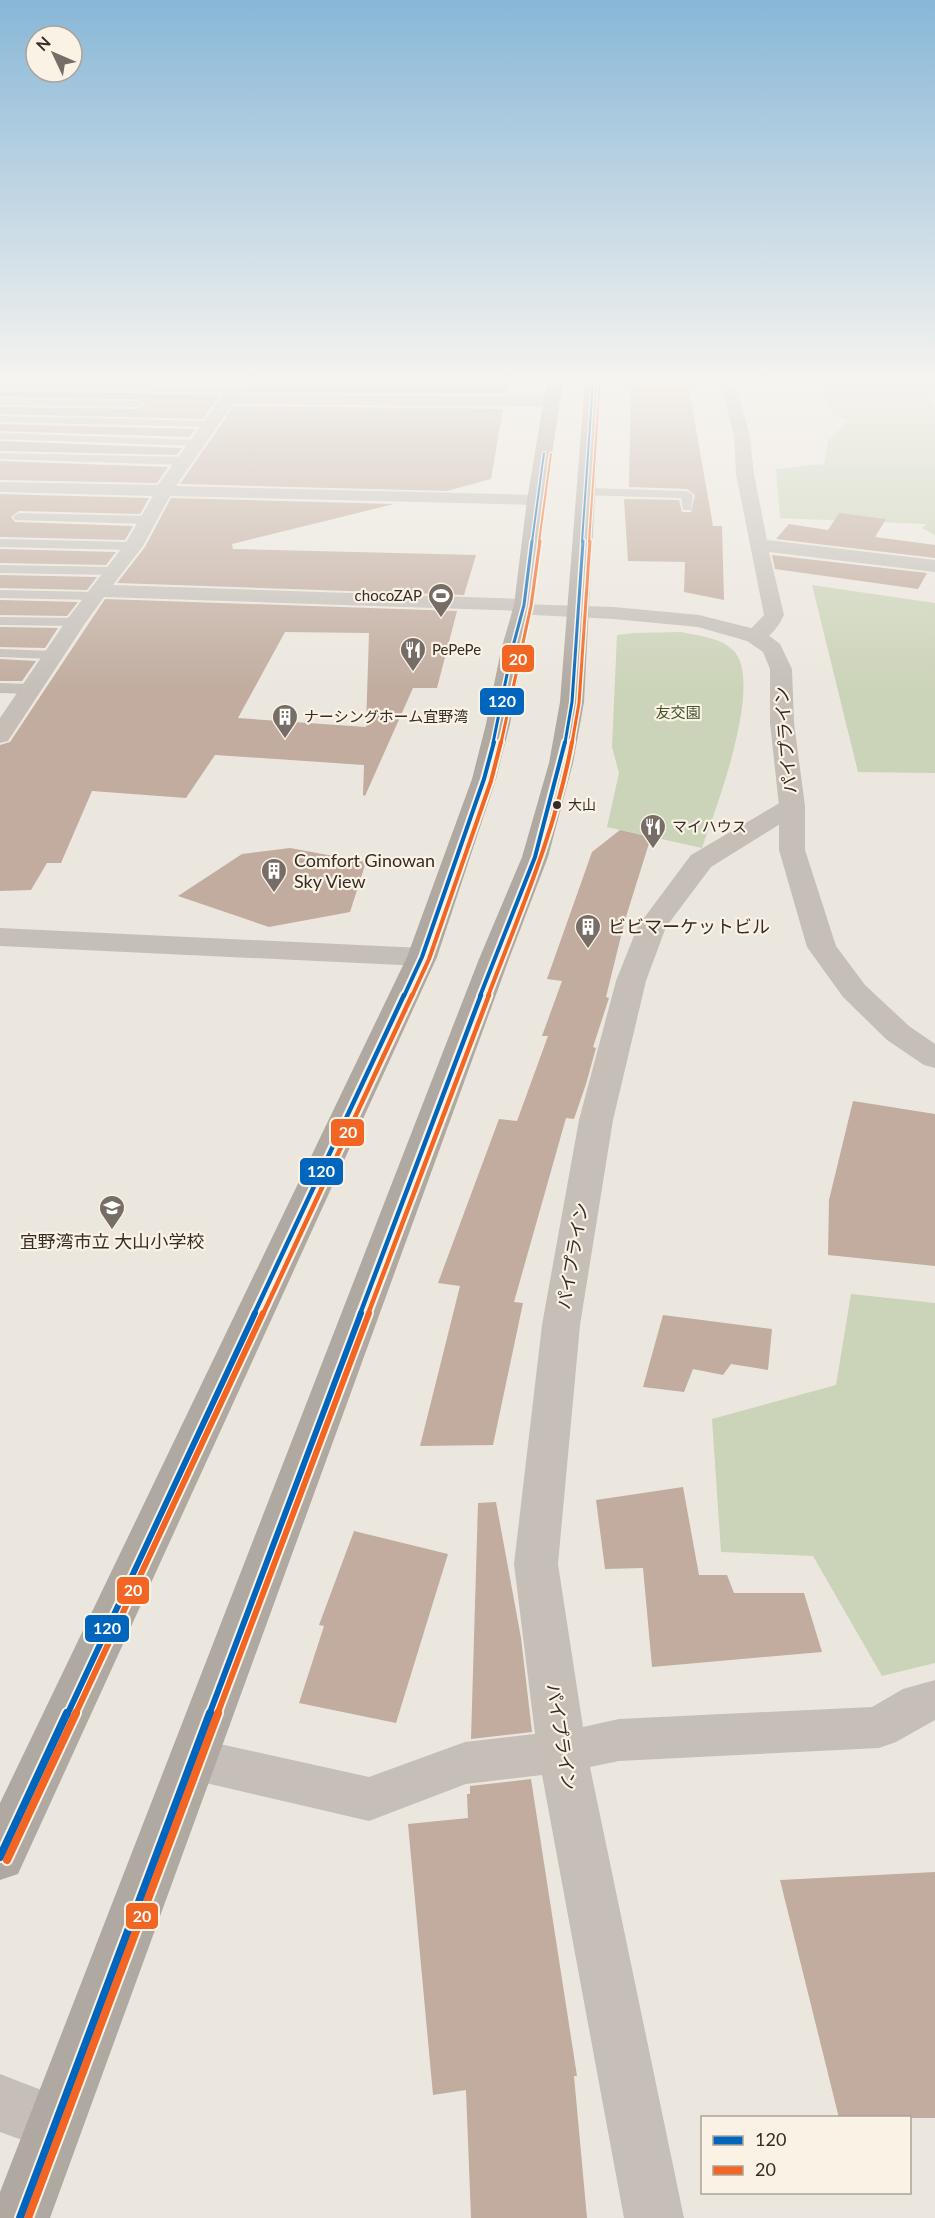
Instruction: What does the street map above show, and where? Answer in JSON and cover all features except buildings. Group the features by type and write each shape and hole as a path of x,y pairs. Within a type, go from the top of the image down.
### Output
{"highway":[{"path":"0,1857 422,957 484,779 522,607 540,485"},
{"path":"20,2218 494,959 535,857 561,764 572,702 586,485"}],"street":[{"path":"2,729 75,622 133,546 160,502 168,485"},
{"path":"97,594 522,607 699,621 755,636 770,623 774,615 747,485"},
{"path":"0,487 537,500"},
{"path":"758,545 935,566"},
{"name":"パイプライン","path":"654,2218 562,1752 536,1564 561,1325 596,1120 631,981 652,926 701,861 792,806 782,723 781,669 772,650 755,636"},
{"path":"792,806 792,850 822,947 854,991 898,1033 935,1058"},
{"path":"0,937 422,957"},
{"path":"193,1759 369,1799 465,1763 562,1752 619,1740 879,1727 920,1703 935,1700"},
{"path":"0,2103 55,2123"}],"lane":[{"path":"586,492 687,495 687,507"},
{"path":"19,517 149,520"},
{"path":"0,543 133,546"},
{"path":"0,569 114,571"},
{"path":"0,594 97,594"},
{"path":"0,621 75,622"},
{"path":"0,654 53,655"},
{"path":"0,688 30,689"}],"green space":[{"path":"777,485 935,485 935,535 922,528 927,524 780,518"},
{"path":"812,585 935,603 935,773 858,772"},
{"name":"友交園","path":"681,632 722,642 733,650 741,666 743,689 741,717 726,777 702,848 607,827 619,773 612,747 617,635"},
{"path":"851,1294 935,1303 935,1663 882,1676 813,1556 721,1552 712,1419 836,1385"}],"transit line":[{"name":"120","path":"0,1857 422,957 484,779 498,724 512,650 524,605 540,485"},
{"name":"20","path":"7,1860 429,959 491,781 505,726 519,652 531,606 547,485"},
{"name":"120","path":"20,2218 494,959 535,857 561,763 572,702 586,485"},
{"name":"20","path":"28,2218 501,962 542,859 568,765 579,703 593,485"}],"place":[{"name":"chocoZAP","path":"441,619"},
{"name":"PePePe","path":"413,673"},
{"name":"ナーシングホーム宜野湾","path":"285,740"},
{"name":"大山","path":"557,805"},
{"name":"マイハウス","path":"653,850"},
{"name":"Comfort Ginowan Sky View","path":"274,894"},
{"name":"ビビマーケットビル","path":"588,950"},
{"name":"宜野湾市立 大山小学校","path":"112,1231"}]}
